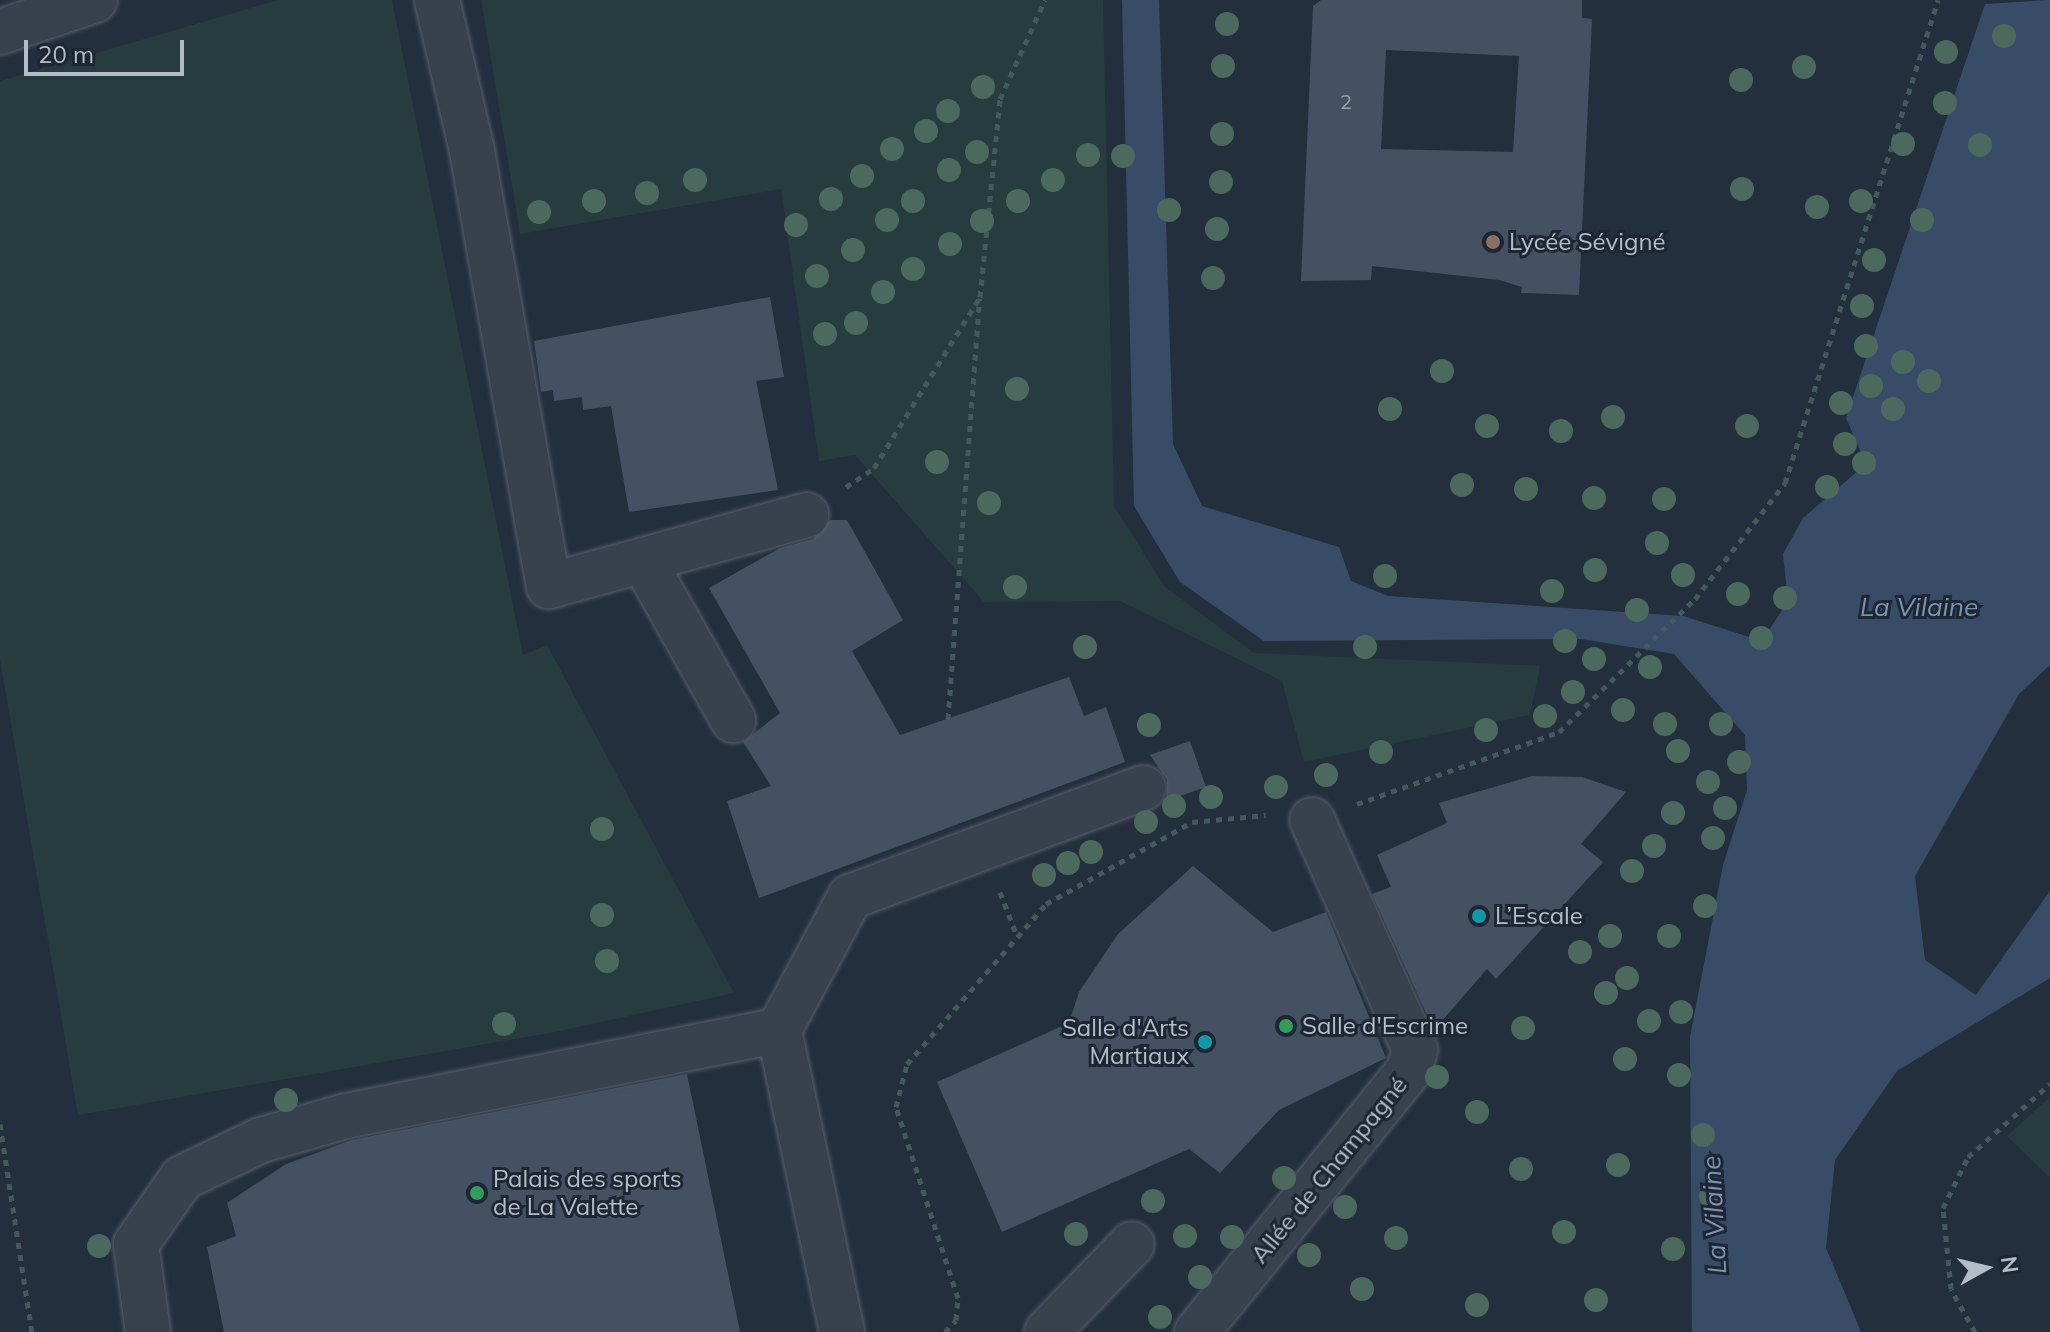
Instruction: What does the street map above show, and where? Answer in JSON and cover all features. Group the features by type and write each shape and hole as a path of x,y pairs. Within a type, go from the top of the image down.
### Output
{"street":[{"path":"0,32 95,0"},
{"path":"437,0 472,151 549,586 806,515"},
{"path":"643,560 733,720"},
{"path":"842,1332 779,1030 850,897 1143,788"},
{"name":"Allée de Champagné","path":"1197,1332 1409,1070 1415,1050 1312,820"},
{"path":"148,1332 136,1244 182,1178 261,1140 346,1116 779,1030"},
{"path":"1047,1332 1132,1244"}],"path":[{"path":"948,719 980,297 1000,99 1045,0"},
{"path":"945,1332 956,1320 958,1298 896,1107 907,1064 1046,904 1192,822 1245,813 1312,820 1559,732 1695,599 1785,483 1938,0"},
{"path":"806,515 874,468 980,297"},
{"path":"1975,1332 1951,1289 1943,1208 1968,1157 2050,1084"},
{"path":"0,1124 32,1332"}],"green space":[{"path":"278,0 392,0 523,655 547,645 734,993 555,1032 78,1115 0,660 0,81"},
{"path":"481,0 1103,0 1114,506 1165,587 1254,653 1540,666 1530,715 1304,762 1282,681 1120,601 984,602 855,455 819,461 781,189 520,234"},
{"path":"2050,1097 2050,1178 2007,1136"}],"water":[{"name":"La Vilaine","path":"1122,0 1159,0 1173,444 1202,506 1339,547 1351,581 1388,596 1683,616 1762,641 1788,601 1783,554 1803,518 1866,464 1846,418 1985,4 2050,0 2050,665 2019,694 1915,876 1925,960 1976,995 2050,891 2050,978 1897,1071 1835,1160 1826,1248 1861,1332 1692,1332 1690,1037 1723,865 1747,790 1745,735 1674,654 1581,639 1264,641 1180,582 1134,506"}],"building":[{"name":"Lycée Sévigné","path":"1321,0 1582,0 1582,18 1592,19 1579,295 1521,293 1522,287 1499,280 1372,266 1371,280 1301,281 1313,6","holes":["1386,50 1519,56 1513,152 1381,149"]},
{"path":"770,297 784,377 756,381 778,490 629,512 611,406 583,410 582,397 554,401 553,390 541,392 534,341"},
{"path":"830,520 847,520 903,620 852,651 900,735 1069,677 1084,716 1106,707 1125,762 759,898 727,801 771,786 743,742 780,713 709,588 780,548 813,539"},
{"path":"1190,741 1206,787 1166,801 1167,780 1150,755"},
{"name":"L’Escale","path":"1532,776 1582,777 1626,792 1581,844 1603,862 1496,979 1487,969 1434,1030 1372,894 1391,887 1377,855 1447,823 1439,803"},
{"name":"Salle d'Arts Martiaux","path":"1193,866 1273,932 1326,912 1386,1058 1279,1110 1220,1173 1189,1149 1002,1232 937,1082 1069,1023 1079,992 1118,934"},
{"name":"Palais des sports de La Valette","path":"687,1074 740,1332 224,1332 207,1247 236,1236 227,1203 286,1164 352,1140"}],"place":[{"name":"Lycée Sévigné","path":"1493,242"},
{"name":"L’Escale","path":"1479,916"},
{"name":"Salle d'Escrime","path":"1286,1026"},
{"name":"Salle d'Arts Martiaux","path":"1205,1042"},
{"name":"Palais des sports de La Valette","path":"477,1193"}]}
